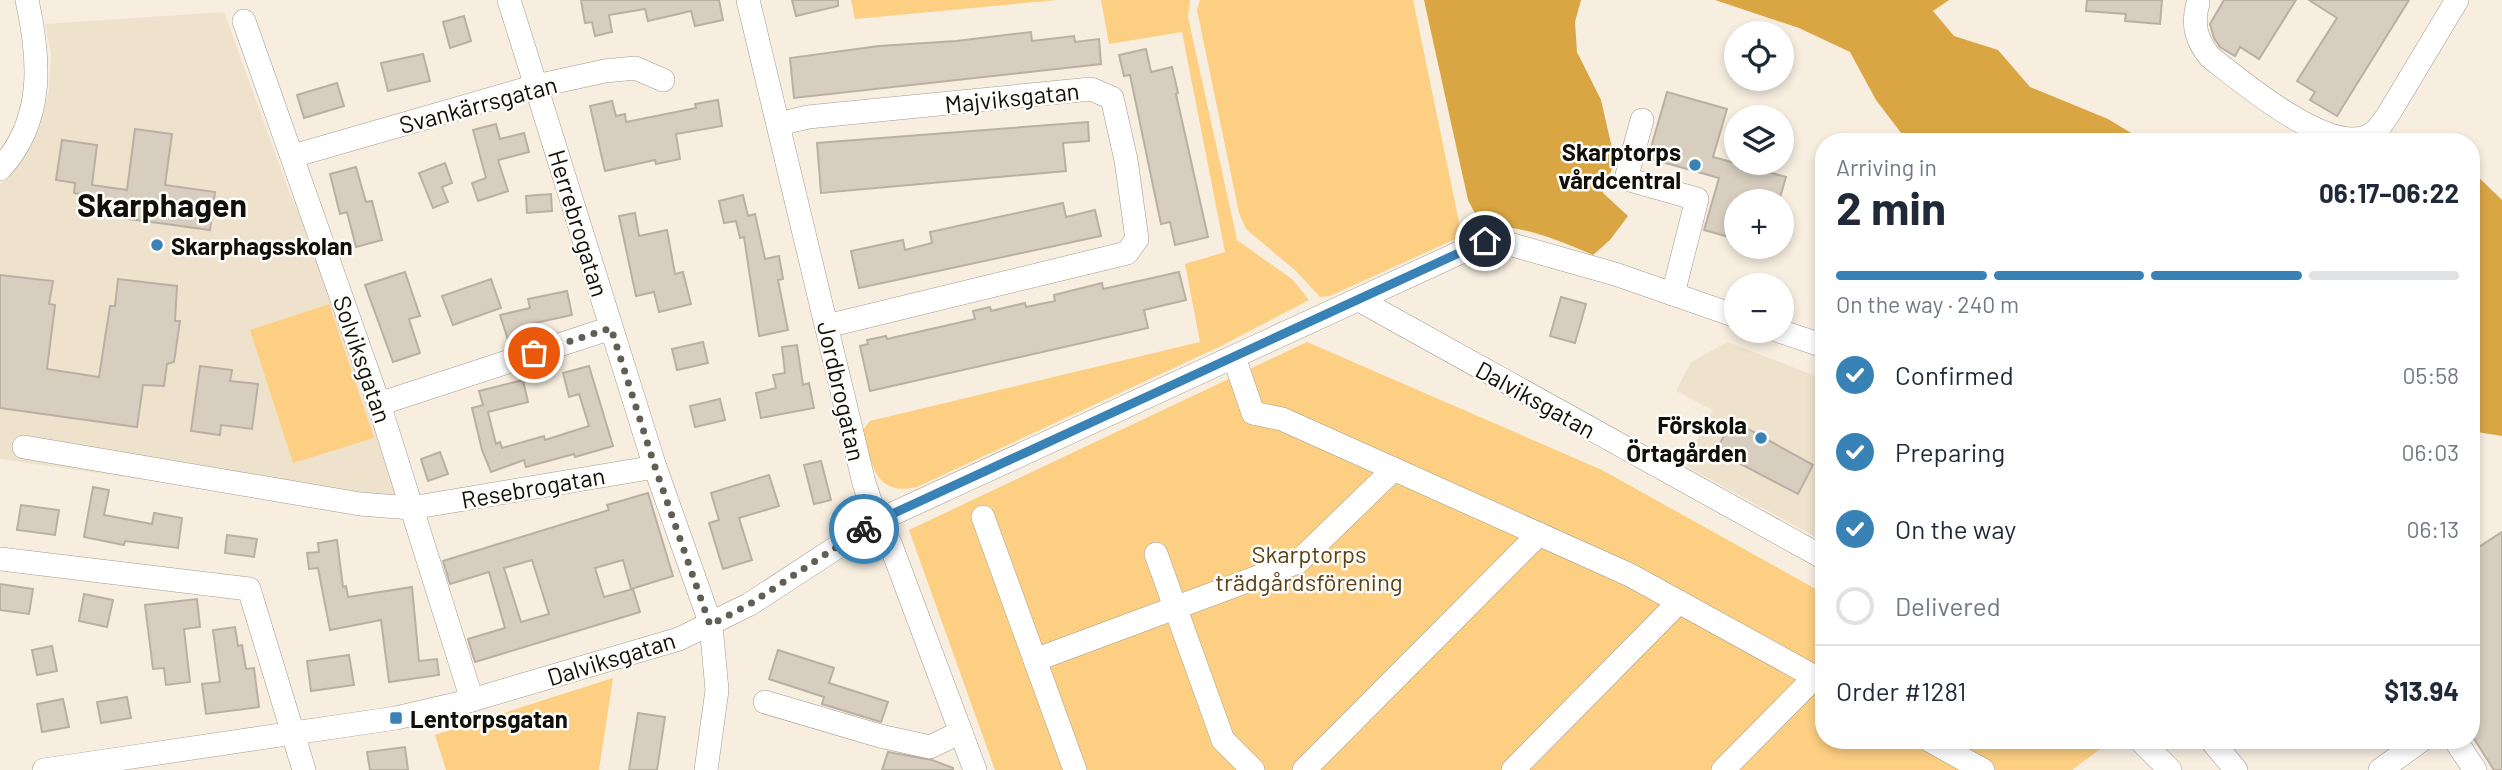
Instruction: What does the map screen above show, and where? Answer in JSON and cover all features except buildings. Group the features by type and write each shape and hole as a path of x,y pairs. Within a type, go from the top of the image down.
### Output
{"street":[{"path":"0,169 25,130 34,96 38,67 35,35 27,0"},
{"name":"Herrebrogatan","path":"509,0 655,467 710,625 717,690 706,770"},
{"name":"Jordbrogatan","path":"748,0 864,483 877,521 890,543 975,770"},
{"path":"2372,133 2388,115 2457,0"},
{"path":"2200,1 2194,15 2196,33 2202,48 2210,57 2296,120 2330,133"},
{"name":"Solviksgatan","path":"244,22 379,404 471,700"},
{"name":"Svankärrsgatan","path":"293,156 536,86 605,71 635,68 663,80"},
{"name":"Majviksgatan","path":"779,124 808,117 1091,89 1112,98 1126,160 1137,239 1127,253 827,326"},
{"path":"1642,120 1626,179 1697,198 1673,294"},
{"name":"Dalviksgatan","path":"44,770 396,718 471,700 679,639 750,604 877,521 1485,241 1509,244 1615,274 1724,312"},
{"name":"Dalviksgatan","path":"1359,300 1815,553"},
{"path":"379,404 611,328"},
{"path":"1794,336 1815,343"},
{"path":"1234,357 1253,413 1282,419 1630,575 1815,677"},
{"name":"Resebrogatan","path":"24,447 360,504 411,508 655,467"},
{"path":"1035,660 1298,562 1394,470"},
{"path":"983,517 1075,770"},
{"path":"1304,770 1539,534"},
{"path":"1156,554 1223,740 1253,770"},
{"path":"0,559 249,589 304,770"},
{"path":"1513,770 1679,602"},
{"path":"1723,770 1815,683"},
{"path":"765,702 880,736 930,747 961,732"},
{"path":"1945,749 1983,770"},
{"path":"2149,749 2170,770"},
{"path":"2218,749 2236,770"},
{"path":"2381,770 2410,749"},
{"path":"2461,749 2475,770"}],"shaded area":[{"path":"1424,0 1581,0 1575,22 1577,52 1601,100 1615,161 1603,193 1628,216 1610,240 1593,255 1538,234 1481,225 1468,200"},
{"path":"1715,0 1949,0 1933,11 1954,36 1998,50 2030,87 2108,119 2131,133 1901,133 1876,100 1850,52 1794,26 1794,21 1778,21"},
{"name":"Skarphagsskolan","path":"224,12 290,194 336,296 402,508 365,511 0,459 0,185 13,171 40,126 49,90 51,53 45,24"},
{"path":"2480,179 2502,200 2502,436 2480,432"},
{"name":"Förskola Örtagården","path":"1726,343 1815,376 1815,537 1684,465 1713,410 1676,391 1691,362"}],"green space":[{"path":"851,0 1057,0 855,19"},
{"path":"1101,0 1190,0 1188,17 1237,240 1293,280 1309,300 1219,347 917,487 892,487 883,482 872,465 862,431 870,421 1200,342 1185,264 1225,252 1182,32 1109,44"},
{"path":"1200,0 1413,0 1462,236 1330,296 1320,297 1296,271 1246,229 1239,213 1197,10"},
{"path":"329,304 374,438 293,463 250,330"},
{"name":"Skarptorps trädgårdsförening","path":"1307,342 1602,470 1815,589 1815,749 2100,749 2072,770 995,770 909,530"},
{"path":"613,678 599,770 446,770 435,735"}],"way so far":[{"path":"534,353 611,328 655,467 710,625 750,604 864,529"}],"place":[{"name":"Skarptorps vårdcentral","path":"1695,165"},
{"name":"Skarphagsskolan","path":"157,245"},
{"name":"Förskola Örtagården","path":"1761,438"},
{"name":"Lentorpsgatan","path":"396,718"}],"district":[{"name":"Skarphagen","path":"162,204"}],"route":[{"path":"864,529 1485,241"}]}
